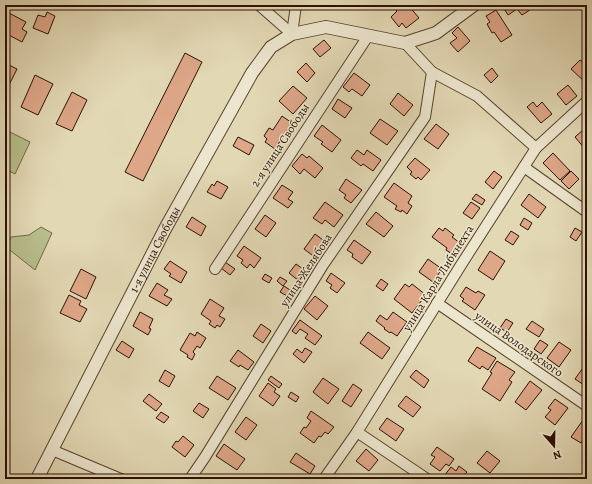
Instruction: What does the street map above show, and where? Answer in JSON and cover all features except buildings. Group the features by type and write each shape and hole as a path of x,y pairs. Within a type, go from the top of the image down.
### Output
{"street":[{"path":"259,5 292,34"},
{"path":"292,34 296,5"},
{"path":"292,34 326,27 405,43 436,32 474,5"},
{"name":"1-я улица Свободы","path":"37,479 165,229 252,73 271,47 292,34"},
{"name":"2-я улица Свободы","path":"215,269 368,36"},
{"path":"405,43 432,72 477,96 536,148"},
{"name":"улица Желябова","path":"190,479 323,265 425,117 432,72"},
{"name":"улица Карла Либкнехта","path":"324,479 357,432 536,148 587,101"},
{"path":"524,167 587,212"},
{"name":"улица Володарского","path":"437,303 587,406"},
{"path":"357,432 427,479"},
{"path":"52,450 121,479"}],"green space":[{"path":"10,132 30,142 15,174 5,169 5,142"},
{"path":"41,227 52,233 35,270 6,247 11,237 29,235"}]}
